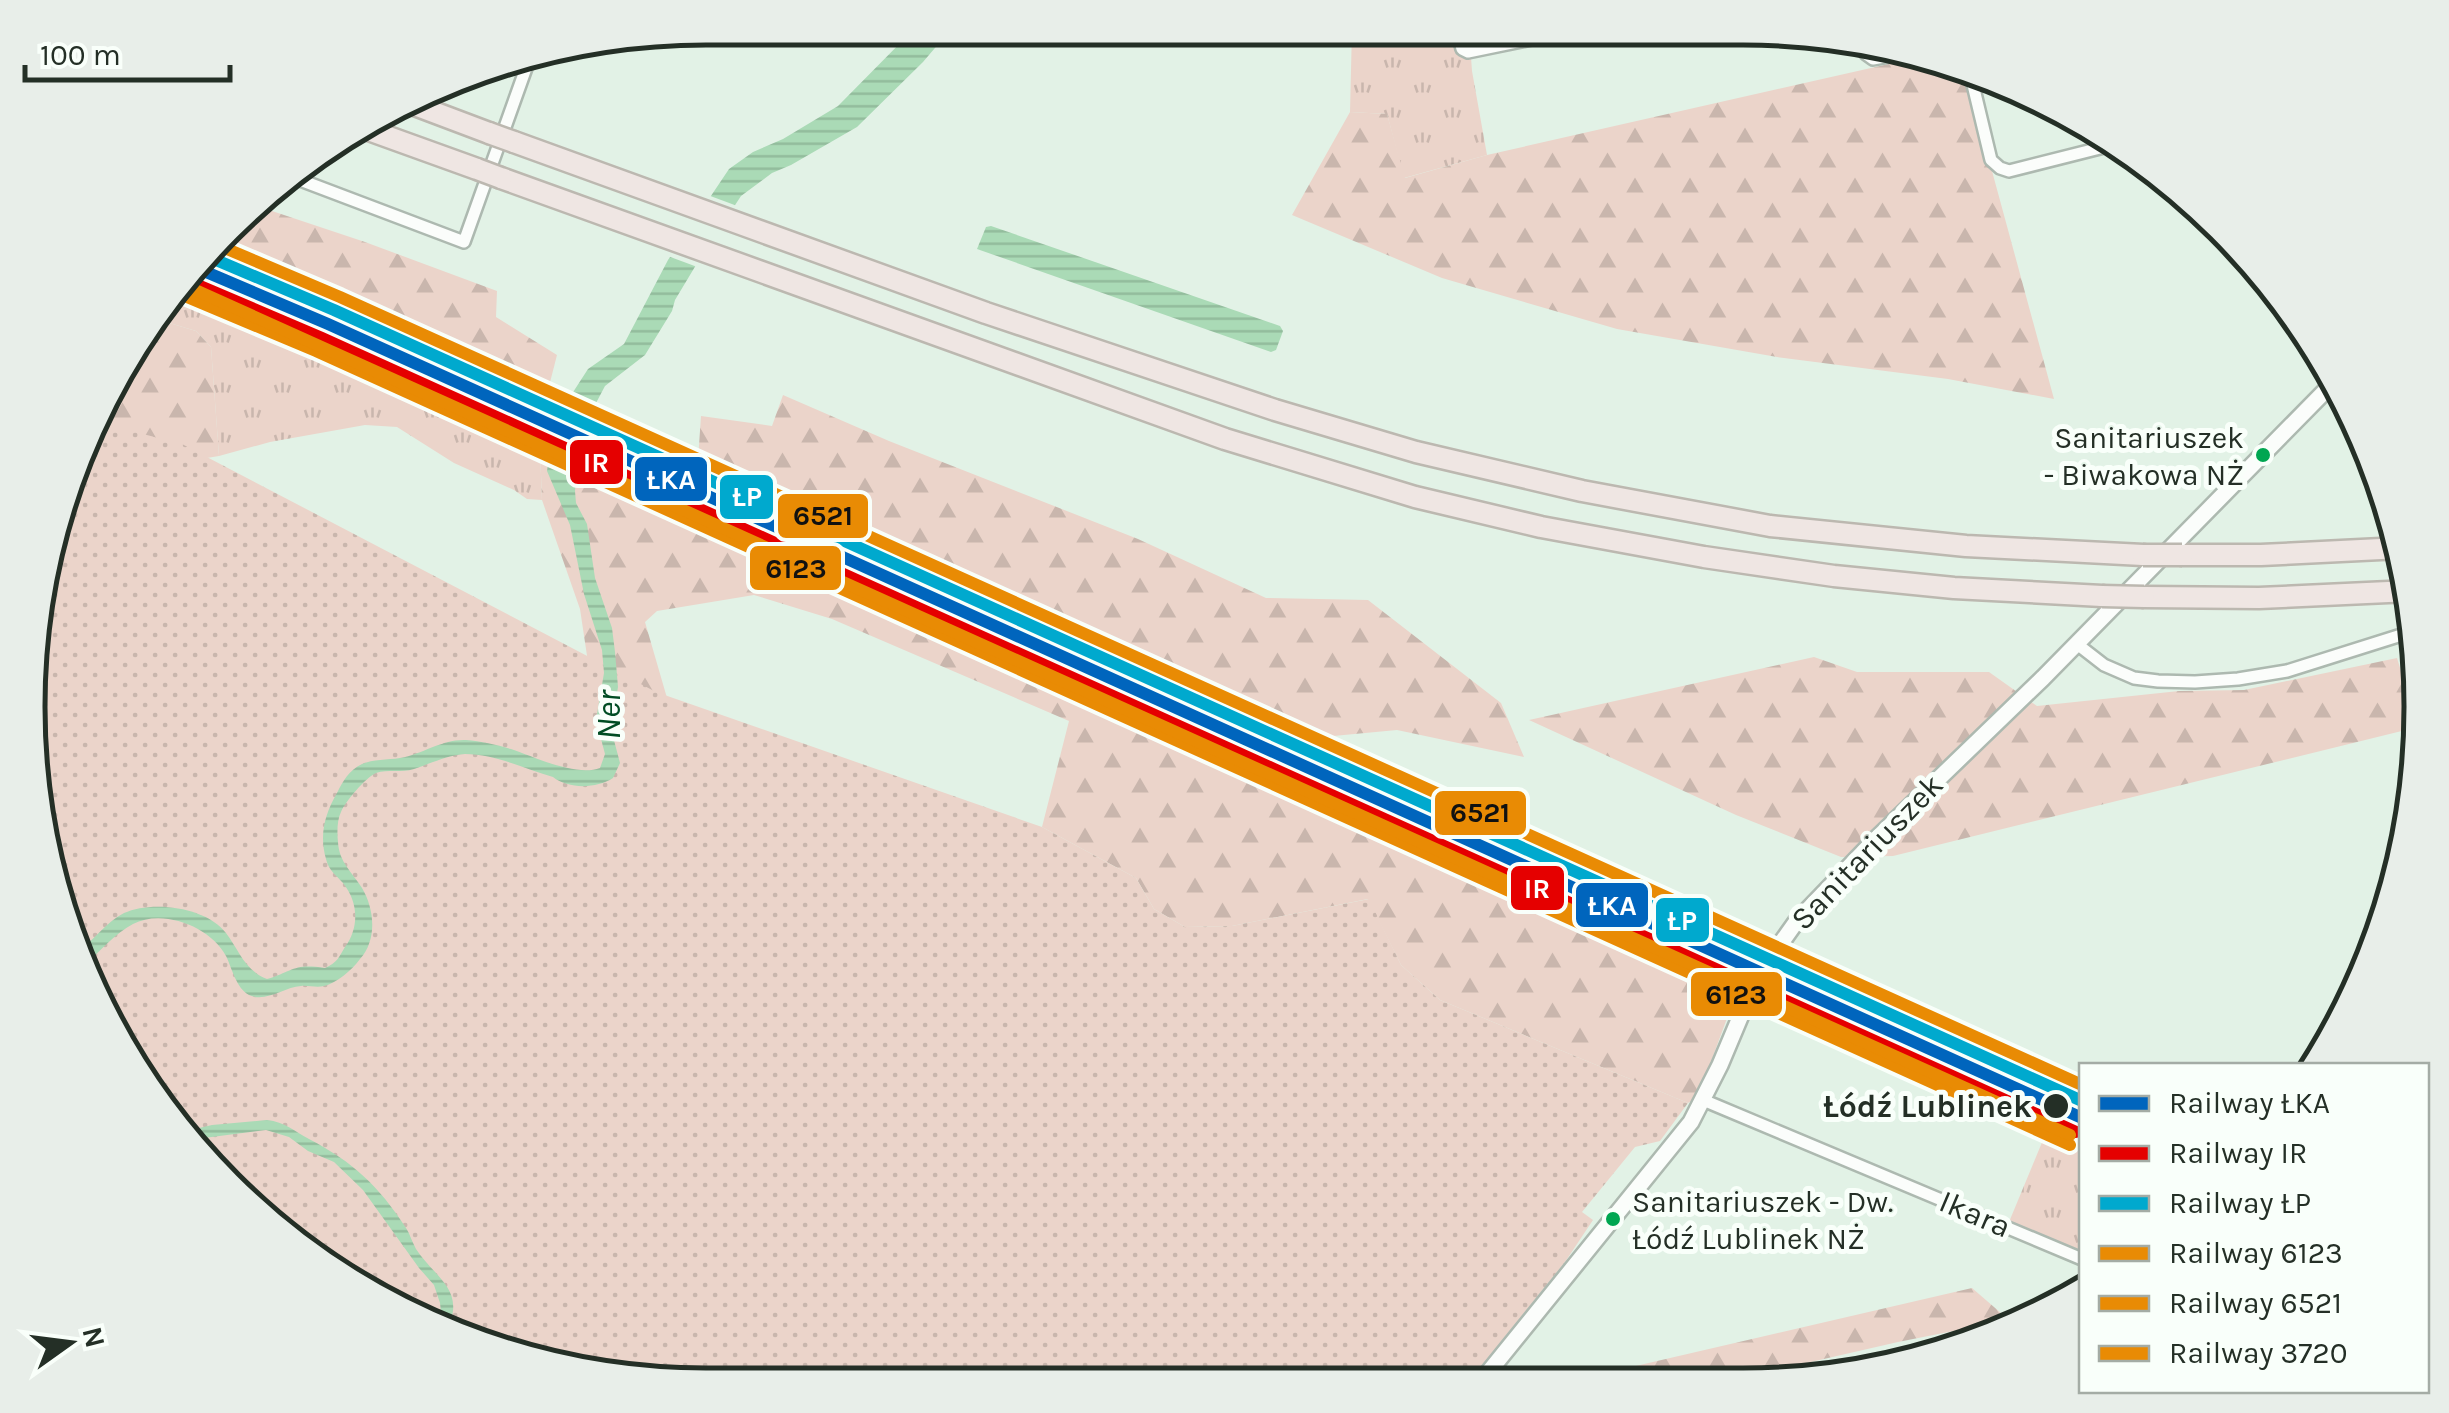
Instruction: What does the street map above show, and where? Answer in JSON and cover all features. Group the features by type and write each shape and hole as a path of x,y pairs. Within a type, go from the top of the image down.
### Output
{"highway":[{"path":"424,108 986,313 1275,410 1416,452 1582,491 1770,526 1966,546 2182,555 2384,549"},
{"path":"377,133 1225,440 1415,496 1542,527 1723,560 1954,588 2102,596 2260,598 2393,592"}],"street":[{"path":"1461,45 1468,52 1503,45"},
{"path":"304,182 464,242 525,71"},
{"path":"1974,87 1992,160 2000,168 2009,171 2097,148"},
{"name":"Sanitariuszek","path":"1492,1368 1676,1141 1703,1100 1758,978 1788,932 1873,842 2077,644 2324,392"},
{"path":"2077,644 2104,664 2134,678 2195,682 2286,671 2400,637"},
{"name":"Ikara","path":"1703,1100 2079,1258"}],"green space":[{"path":"1352,45 1470,45 1487,155 1404,178 1387,114 1350,112"},
{"path":"1893,63 1969,85 2054,399 1617,329 1442,278 1292,215 1350,112 1387,114 1405,178 1487,155"},
{"path":"269,210 497,291 496,317 557,355 546,398 221,258"},
{"path":"202,279 551,431 540,449 542,500 527,499 454,463 397,427 365,425 270,442 219,456 211,347 196,331 168,323"},
{"path":"168,323 196,331 211,347 219,456 86,478 113,414"},
{"path":"783,395 1138,539 1266,598 1368,600 1501,703 1524,757 1397,730 1312,738 954,573 740,485 698,460 701,416 772,426"},
{"path":"108,425 182,444 656,692 1042,827 1136,878 1154,909 1185,927 1232,926 1369,899 1401,965 1440,1000 1688,1103 1660,1141 1635,1147 1582,1212 1593,1220 1565,1262 1480,1368 663,1367 577,1355 494,1333 453,1318 376,1279 339,1257 270,1204 209,1143 156,1074 134,1037 95,960 80,919 51,793 46,750 46,663 68,535"},
{"path":"551,431 1740,983 1698,1097 1688,1103 1440,1000 1401,965 1368,899 1232,926 1185,927 1154,909 1136,878 1042,827 1069,721 832,619 754,595 657,611 645,622 676,729 209,1143 156,1074 134,1037 113,999 83,928 589,669 580,609 542,500 540,449"},
{"path":"1814,657 1857,672 1989,672 2037,706 2179,691 2244,690 2397,658 2403,679 2403,731 1893,856 1841,857 1736,815 1529,720"},
{"path":"2048,1128 2079,1143 2079,1249 2009,1222"},
{"path":"1972,1288 2003,1315 1969,1328 1792,1366 1627,1368"}],"water":[{"name":"Ner","path":"898,45 938,45 857,127 772,173 741,196 645,355 605,386 586,422 575,491 576,503 587,524 595,578 612,628 618,687 611,729 620,763 613,778 590,786 574,785 499,759 465,754 409,770 372,775 343,808 337,831 341,855 370,906 372,934 357,963 344,976 321,987 295,987 262,997 249,995 238,983 219,946 198,929 172,919 133,924 94,957 89,942 117,917 136,909 164,907 193,912 217,924 248,965 267,979 300,967 325,968 339,957 353,932 352,899 327,863 323,841 329,809 353,769 375,760 400,758 466,740 568,768 600,768 605,754 596,720 604,673 602,650 584,594 570,525 547,471 551,443 566,403 588,369 624,344 668,260 729,169 838,106"},
{"path":"986,227 1280,326 1283,331 1276,350 1271,352 977,249"},
{"path":"267,1120 279,1123 364,1176 386,1200 416,1249 446,1285 453,1304 451,1317 441,1312 434,1285 363,1190 334,1162 308,1151 289,1137 266,1130 205,1138 197,1128"}],"pier":[{"path":"705,194 740,207 700,268 665,255"},
{"path":"558,412 590,426 584,447 550,431"}],"rail line":[{"name":"6521","path":"229,250 2079,1084"},
{"name":"ŁP","path":"218,261 2079,1100"},
{"name":"ŁKA","path":"207,272 2079,1117"},
{"name":"IR","path":"197,285 2076,1132"},
{"name":"3720","path":"194,289 2070,1135"},
{"name":"6123","path":"187,297 316,351 2070,1145"}],"place":[{"name":"Sanitariuszek - Biwakowa NŻ","path":"2263,455"},
{"name":"Łódź Lublinek","path":"2056,1106"},
{"name":"Sanitariuszek - Dw. Łódź Lublinek NŻ","path":"1613,1219"}]}
